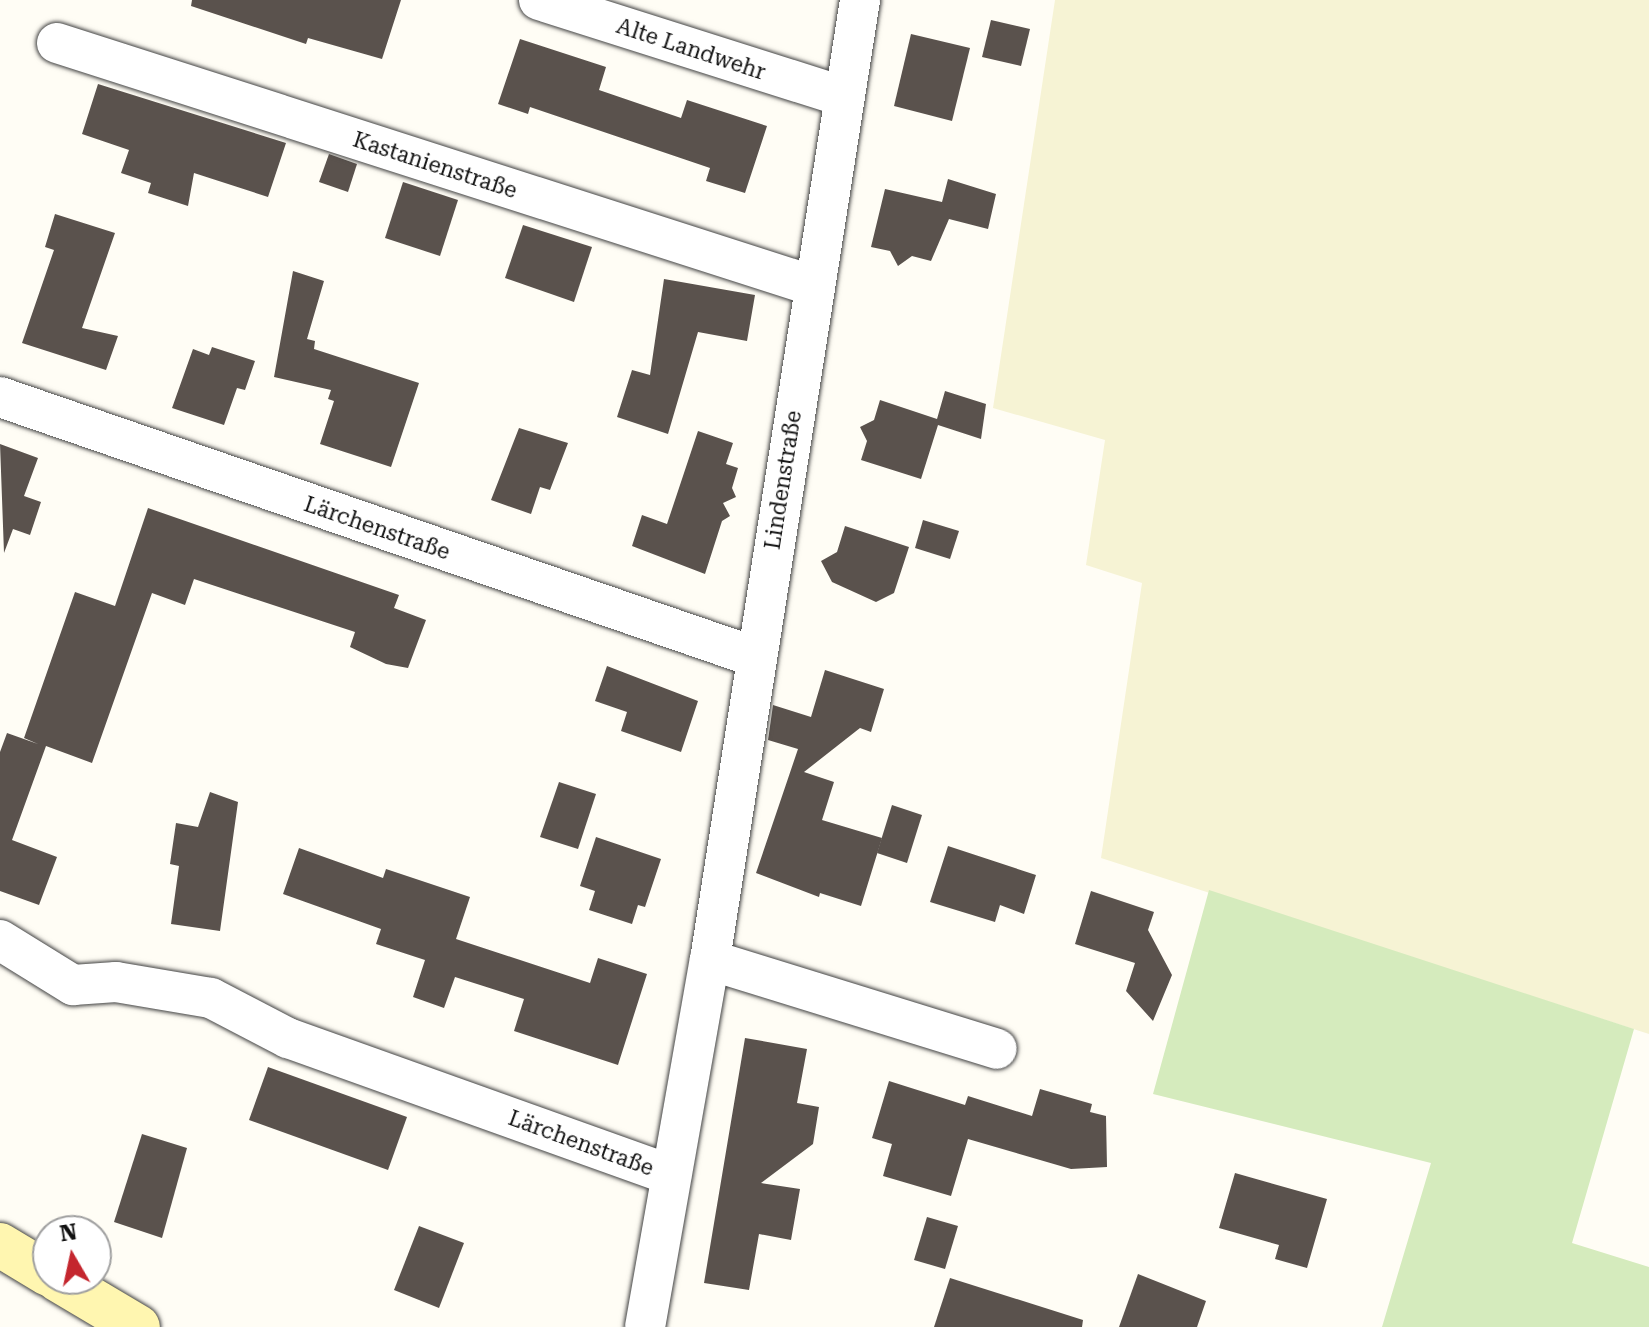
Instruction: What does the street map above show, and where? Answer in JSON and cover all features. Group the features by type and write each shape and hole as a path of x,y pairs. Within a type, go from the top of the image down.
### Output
{"main road":[{"path":"0,1245 32,1264"},
{"path":"84,1295 138,1327"}],"street":[{"name":"Alte Landwehr","path":"539,0 844,97"},
{"name":"Lindenstraße","path":"645,1327 710,960 860,0"},
{"name":"Kastanienstraße","path":"57,43 814,286"},
{"name":"Lärchenstraße","path":"0,397 755,657"},
{"name":"Lärchenstraße","path":"0,940 73,985 116,982 211,998 288,1038 671,1175"},
{"path":"710,960 997,1049"}],"shaded area":[{"path":"1055,0 1649,0 1649,1034 1101,858 1142,583 1086,565 1105,440 993,408"}],"green space":[{"path":"1209,890 1634,1029 1572,1243 1649,1267 1649,1327 1382,1327 1431,1163 1153,1094"}],"building":[{"path":"192,0 401,0 382,59 308,38 306,44 191,6"},
{"path":"991,20 1030,29 1021,66 982,57"},
{"path":"911,34 970,48 952,121 894,106"},
{"path":"520,39 606,67 599,90 681,118 687,100 767,126 745,193 706,181 710,168 530,107 528,114 498,104"},
{"path":"98,84 286,143 268,197 194,173 188,206 148,193 151,183 121,173 129,150 82,134"},
{"path":"329,154 357,164 348,192 319,182"},
{"path":"948,179 996,194 988,229 949,219 931,261 912,256 898,266 890,251 871,247 885,189 942,202"},
{"path":"403,182 458,200 440,256 385,238"},
{"path":"55,214 115,233 82,328 118,336 106,370 22,343 54,250 45,247"},
{"path":"523,225 592,247 574,302 505,278"},
{"path":"293,271 324,281 307,339 315,341 314,349 419,383 391,467 320,444 334,401 328,399 331,390 274,377"},
{"path":"664,279 755,295 747,341 698,332 668,434 617,417 632,370 650,375"},
{"path":"212,347 255,361 245,390 237,388 224,425 172,408 193,349 209,355"},
{"path":"945,391 986,404 981,439 938,425 921,479 861,460 867,441 860,427 874,420 880,400 937,419"},
{"path":"519,428 568,443 550,490 540,487 531,514 491,500"},
{"path":"698,431 733,443 726,464 738,468 732,488 736,497 723,503 730,516 722,521 705,574 632,546 642,515 667,524"},
{"path":"0,444 38,458 24,496 41,502 30,535 13,529 4,553"},
{"path":"148,508 399,595 394,608 426,620 408,668 386,664 350,647 355,632 194,579 185,605 152,593 92,763 46,746 12,840 57,857 39,905 0,891 0,752 7,733 38,744 24,738 75,592 115,606"},
{"path":"923,520 959,531 950,559 915,548"},
{"path":"845,526 909,547 894,593 876,602 832,582 821,561 837,552"},
{"path":"607,666 698,701 681,752 621,731 627,712 595,701"},
{"path":"825,670 884,689 871,732 860,728 804,772 834,782 822,820 882,838 861,906 820,893 819,897 756,873 798,749 768,740 773,705 811,717"},
{"path":"559,782 596,794 578,849 540,837"},
{"path":"210,792 238,802 220,931 171,924 179,866 170,864 176,823 198,827"},
{"path":"892,805 922,815 907,863 877,853"},
{"path":"596,837 661,859 645,907 638,905 632,924 589,910 595,891 580,886"},
{"path":"948,846 1036,875 1024,914 1000,905 995,922 930,902"},
{"path":"299,848 383,878 386,869 470,897 456,939 590,983 598,958 647,974 618,1065 514,1031 524,999 455,977 444,1008 413,997 425,960 376,944 381,929 283,894"},
{"path":"1091,891 1154,912 1148,930 1172,975 1153,1021 1126,991 1135,963 1075,944"},
{"path":"745,1038 807,1049 797,1103 819,1107 813,1144 761,1183 800,1189 791,1240 759,1234 749,1290 704,1283"},
{"path":"268,1067 407,1117 388,1170 249,1120"},
{"path":"889,1081 965,1105 968,1096 1032,1116 1040,1089 1092,1104 1090,1112 1106,1116 1107,1167 1071,1169 968,1139 951,1196 883,1176 892,1144 872,1138"},
{"path":"142,1134 187,1148 162,1238 114,1222"},
{"path":"1235,1173 1327,1199 1307,1268 1275,1259 1279,1245 1219,1228"},
{"path":"927,1217 958,1226 945,1269 914,1260"},
{"path":"419,1226 464,1243 439,1308 394,1290"},
{"path":"1138,1274 1206,1301 1197,1327 1119,1327"},
{"path":"950,1278 1083,1320 1082,1327 934,1327"}]}
